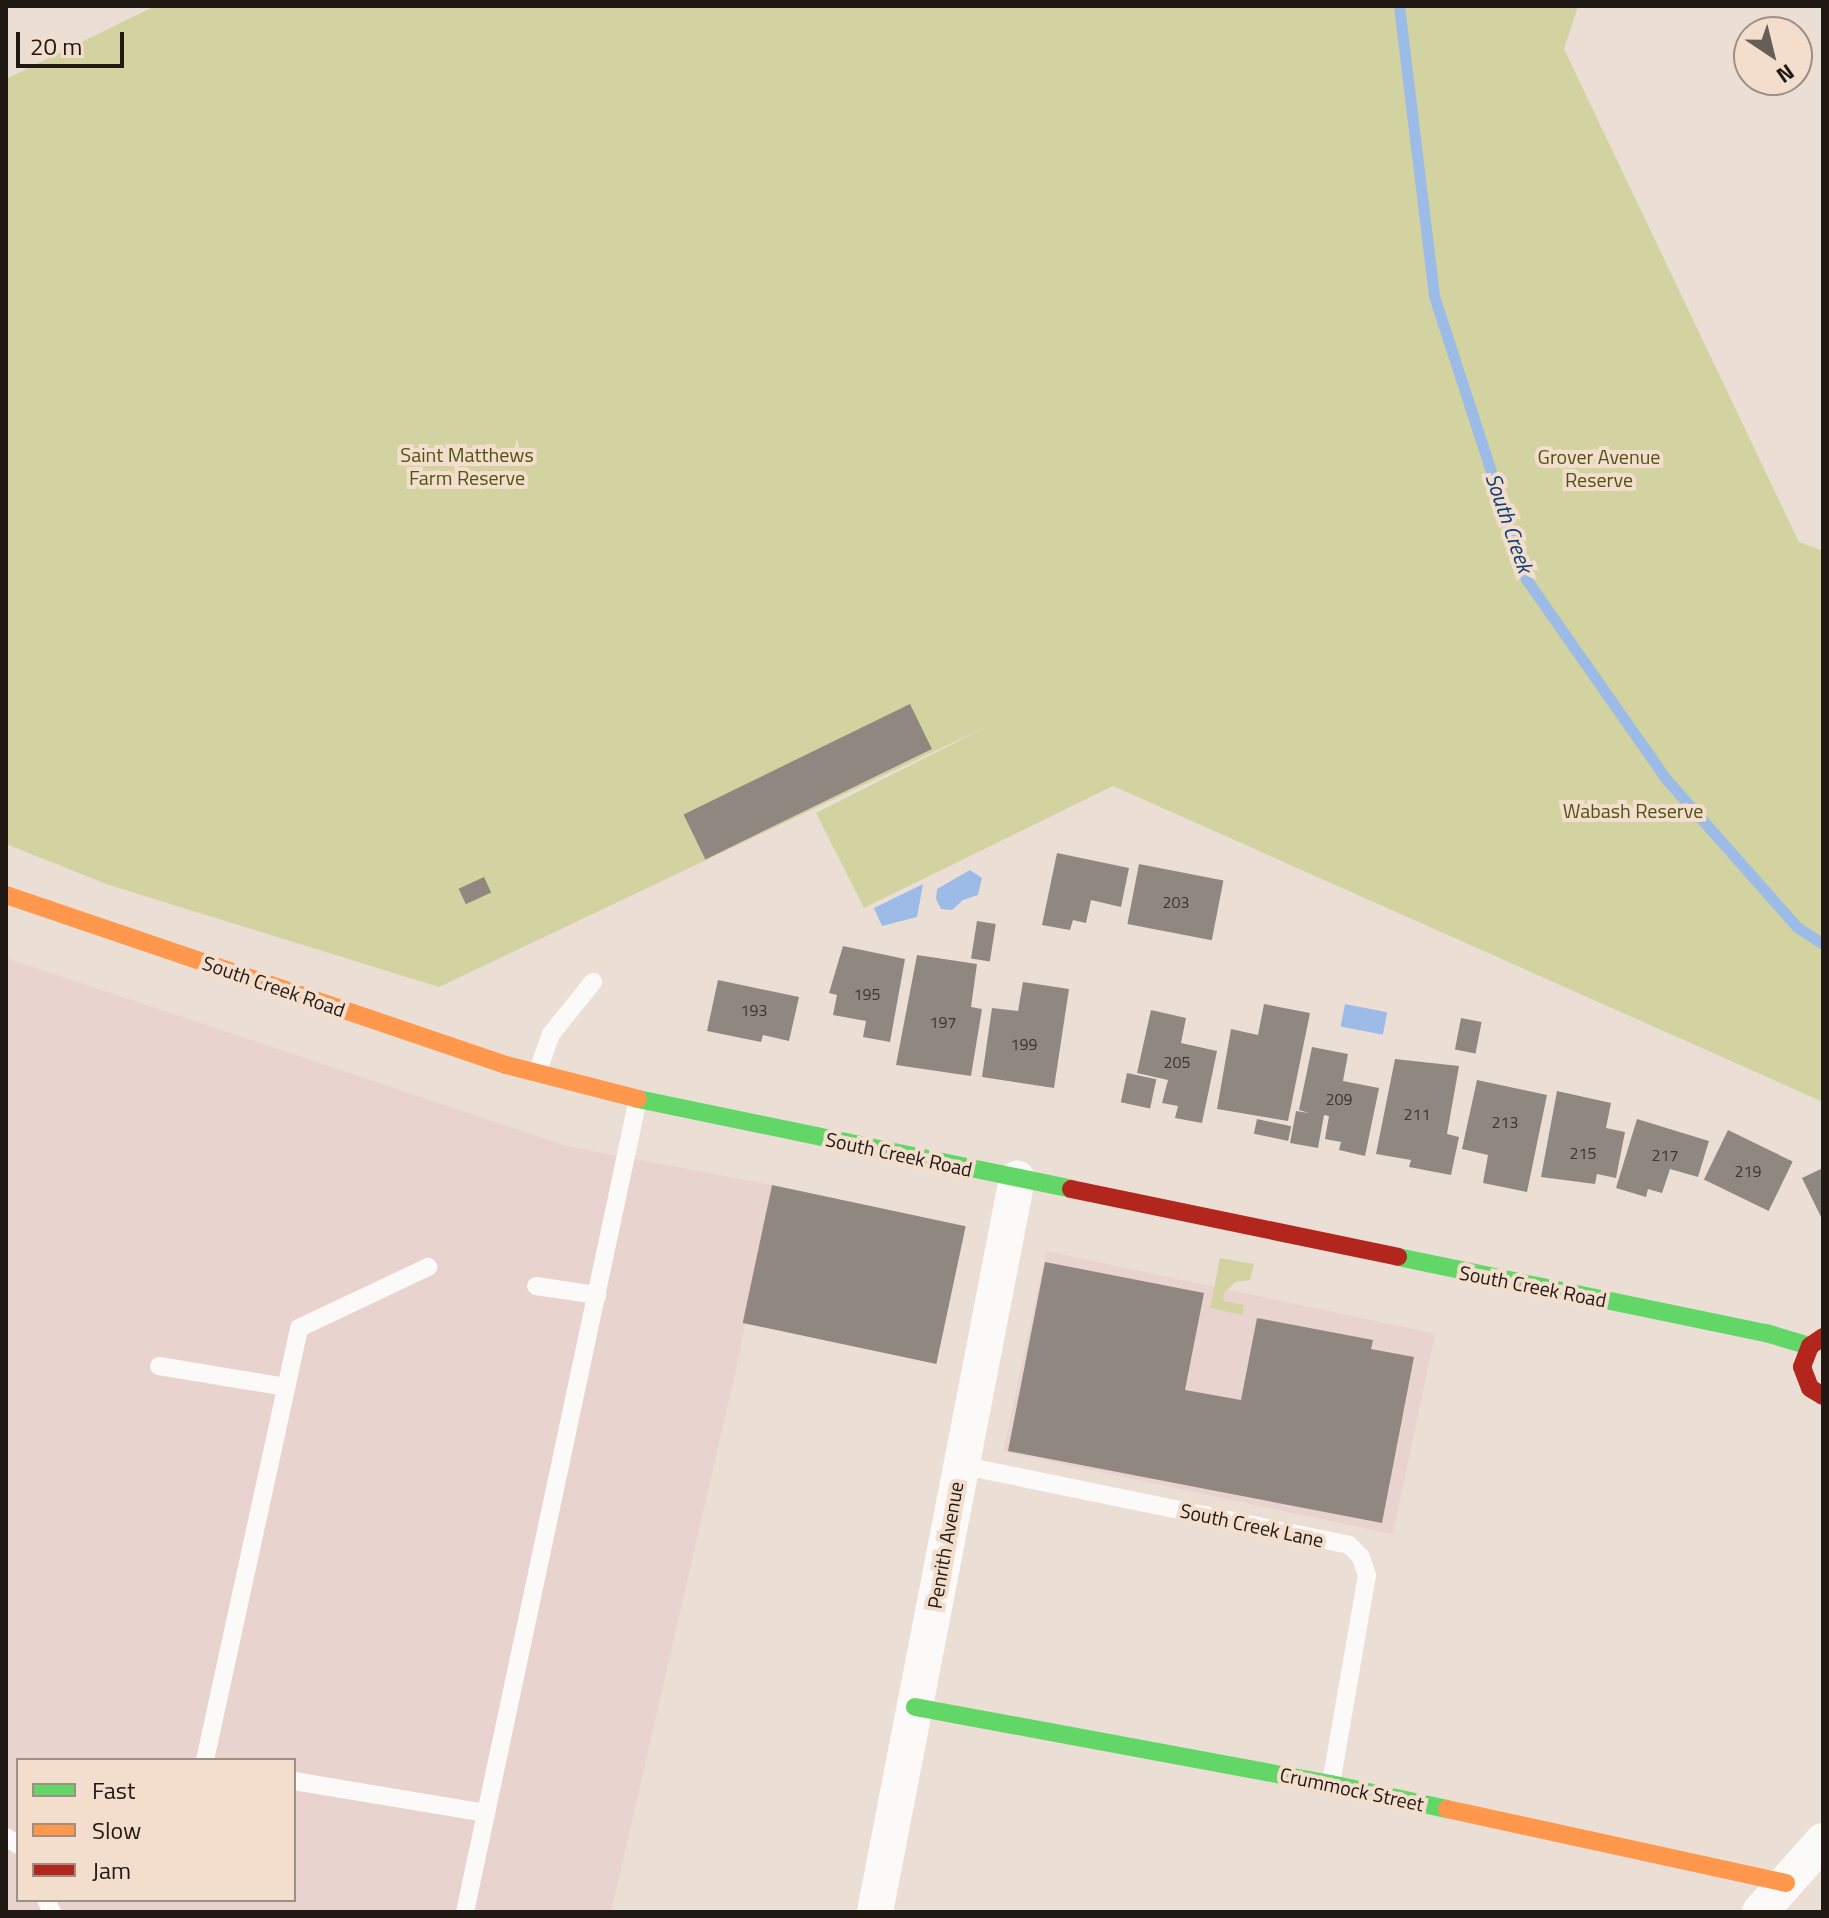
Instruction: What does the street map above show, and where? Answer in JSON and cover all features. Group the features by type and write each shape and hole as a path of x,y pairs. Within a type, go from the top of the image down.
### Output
{"street":[{"name":"South Creek Road","path":"6,895 537,1073 638,1099 1816,1341"},
{"name":"Penrith Avenue","path":"875,1912 1017,1179"},
{"path":"1816,1341 1804,1355 1804,1378 1810,1388 1823,1396"},
{"name":"Crummock Street","path":"915,1707 1331,1784 1786,1883"},
{"path":"1760,1912 1823,1841"}],"lane":[{"path":"537,1073 551,1034 593,982"},
{"path":"465,1912 638,1099"},
{"path":"205,1758 299,1328 428,1267"},
{"path":"536,1286 597,1295"},
{"path":"159,1366 286,1387"},
{"name":"South Creek Lane","path":"960,1465 1349,1545 1361,1557 1367,1575 1331,1784"},
{"path":"296,1781 486,1813"}],"shaded area":[{"path":"6,958 567,1146 772,1185 739,1356 611,1912 6,1912"},
{"path":"1046,1251 1435,1334 1393,1534 1003,1452"}],"green space":[{"name":"Saint Matthews Farm Reserve","path":"155,6 1578,6 1564,49 1799,542 1823,551 1823,1102 1113,786 864,908 816,813 992,724 439,987 109,885 6,844 6,79"},
{"path":"1220,1258 1254,1264 1250,1280 1235,1282 1224,1293 1223,1301 1244,1305 1242,1315 1210,1308"}],"water":[{"path":"970,870 982,878 978,895 963,900 952,910 941,909 936,899 937,889"},
{"path":"923,884 917,917 882,926 874,908"},
{"path":"1345,1004 1387,1012 1383,1035 1341,1027"}],"building":[{"path":"910,704 932,749 705,859 684,814"},
{"path":"1057,853 1129,868 1121,907 1091,900 1086,923 1073,920 1070,930 1042,925"},
{"path":"1139,864 1223,880 1212,940 1127,924"},
{"path":"484,877 491,892 466,904 459,889"},
{"path":"977,921 996,924 990,962 971,959"},
{"path":"843,946 905,959 890,1042 863,1037 866,1021 833,1015 837,995 829,993"},
{"path":"917,955 977,964 971,1007 982,1009 971,1076 896,1065"},
{"path":"718,980 799,997 789,1041 763,1035 761,1042 707,1031"},
{"path":"1023,982 1069,989 1054,1088 982,1077 992,1008 1018,1011"},
{"path":"1264,1004 1310,1013 1288,1121 1217,1109 1231,1029 1258,1035"},
{"path":"1151,1010 1186,1018 1181,1043 1217,1051 1202,1123 1175,1118 1178,1106 1162,1103 1168,1080 1137,1073"},
{"path":"1461,1018 1482,1022 1476,1053 1455,1049"},
{"path":"1312,1047 1348,1054 1343,1081 1379,1088 1365,1156 1339,1150 1341,1142 1325,1139 1329,1116 1324,1115 1318,1148 1290,1143 1296,1111 1309,1113 1299,1110"},
{"path":"1395,1059 1459,1066 1447,1134 1459,1137 1451,1175 1409,1167 1411,1160 1376,1154"},
{"path":"1127,1073 1156,1079 1150,1109 1121,1102"},
{"path":"1477,1080 1547,1095 1527,1192 1483,1183 1488,1155 1462,1149"},
{"path":"1557,1091 1611,1103 1606,1128 1625,1132 1616,1178 1597,1174 1595,1184 1541,1177"},
{"path":"1257,1119 1291,1126 1288,1141 1254,1134"},
{"path":"1637,1119 1709,1141 1698,1177 1670,1169 1662,1193 1648,1189 1646,1197 1616,1188"},
{"path":"1728,1130 1793,1162 1769,1211 1704,1179"},
{"path":"1823,1168 1823,1221 1802,1178"},
{"path":"772,1185 966,1226 936,1364 743,1323"},
{"path":"1045,1262 1204,1293 1185,1390 1241,1400 1257,1318 1373,1340 1371,1349 1414,1357 1382,1523 1008,1451"}],"waterway":[{"name":"South Creek","path":"1399,6 1434,296 1526,579 1667,780 1797,927 1823,944"}],"traffic: fast":[{"path":"638,1099 1071,1189"},
{"path":"1398,1257 1766,1333 1810,1346"},
{"path":"915,1707 1331,1784 1447,1809"}],"traffic: slow":[{"path":"6,895 506,1065 638,1099"},
{"path":"1447,1809 1786,1883"}],"traffic: jam":[{"path":"1071,1189 1398,1257"},
{"path":"1823,1337 1810,1346 1802,1367 1810,1388 1823,1396"}],"park label":[{"name":"Grover Avenue Reserve","path":"1599,468"},
{"name":"Wabash Reserve","path":"1633,810"}]}
